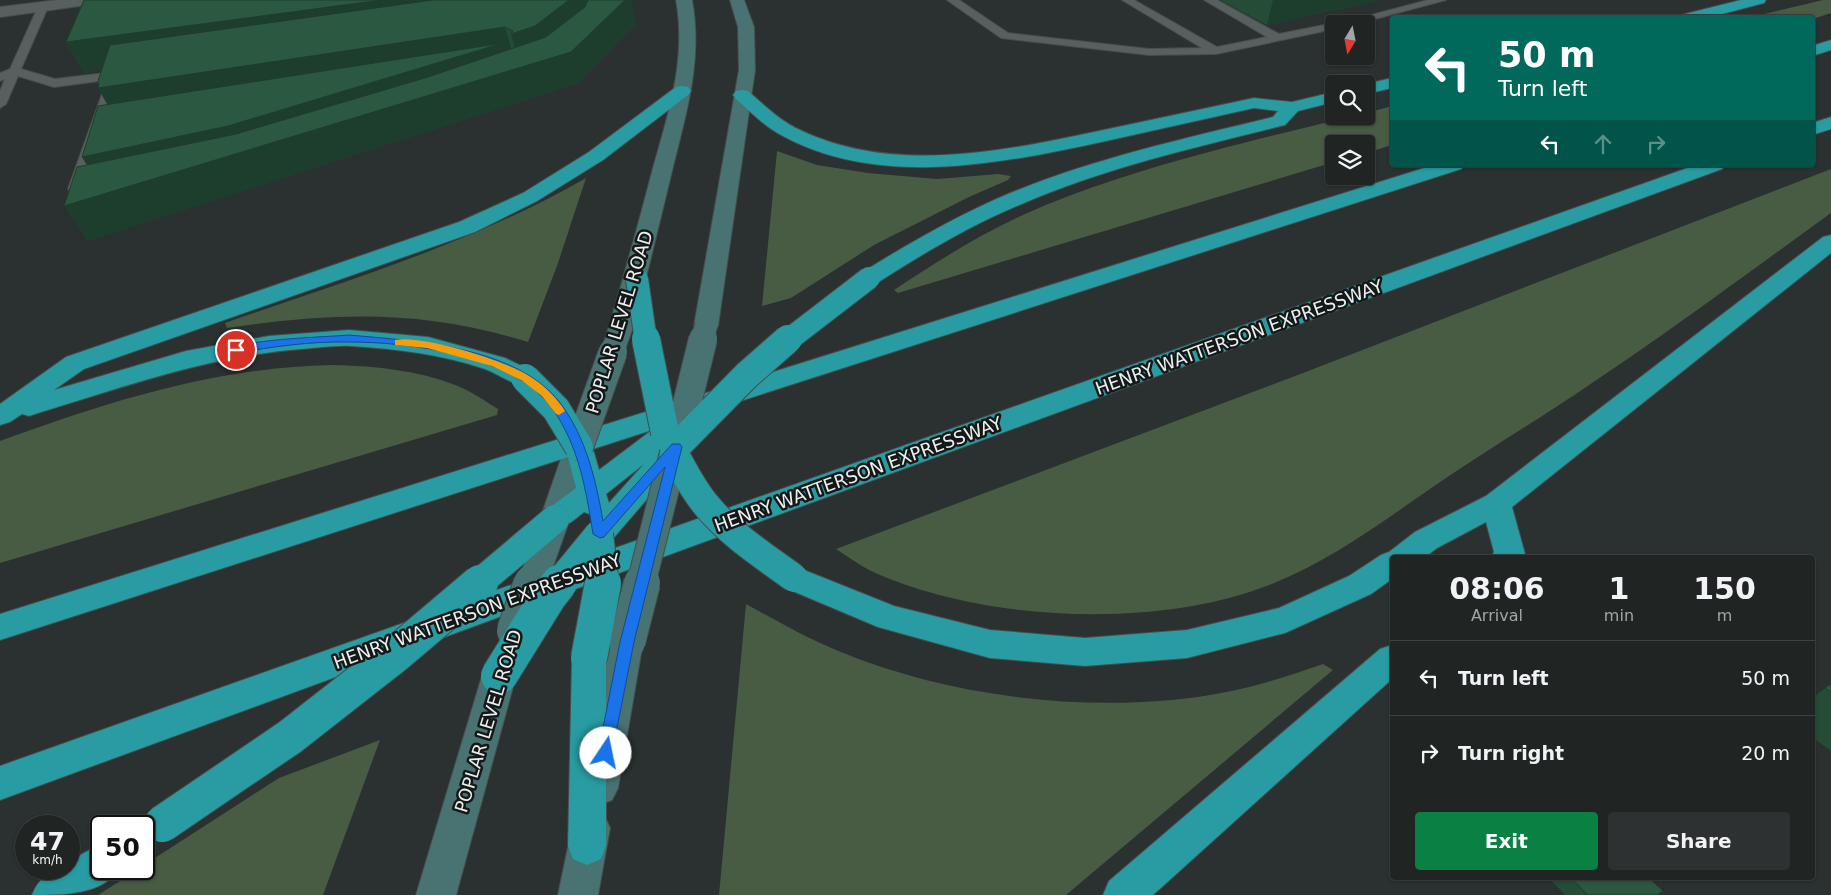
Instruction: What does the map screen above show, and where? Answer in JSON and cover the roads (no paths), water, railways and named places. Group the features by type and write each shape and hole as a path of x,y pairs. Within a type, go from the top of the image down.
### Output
{"highway":[{"path":"1698,15 1759,0"},
{"path":"1815,50 1831,45"},
{"path":"1375,87 1390,83"},
{"path":"1,417 75,363 476,223 530,197 596,156 682,91"},
{"path":"742,95 775,124 799,137 827,147 881,158 942,162 1001,157 1254,103 1292,107 1325,99"},
{"path":"496,686 548,597 674,441 793,335 869,278 935,239 1036,191 1144,154 1279,121 1292,107"},
{"path":"1815,129 1831,123"},
{"path":"0,627 1448,167"},
{"name":"HENRY WATTERSON EXPRESSWAY","path":"0,783 1709,167"},
{"path":"1405,555 1426,540 1496,504 1831,242"},
{"path":"636,279 648,342 648,360 653,387 695,489 711,511 742,540 794,578 889,618 990,644 1086,652 1187,644 1285,620 1360,586 1390,564"},
{"path":"1,417 82,389 186,359 269,344 349,338 428,345 496,364 525,378 546,394 557,406 579,447 591,489 600,534 604,577 589,658 588,846"},
{"path":"155,829 290,737 396,654 591,489 674,441"},
{"path":"1496,504 1509,555"},
{"path":"1123,895 1390,660"},
{"path":"52,895 90,870"}],"main road":[{"name":"POPLAR LEVEL ROAD","path":"436,895 496,686 613,352 636,279 682,91 689,47 689,24 684,0"},
{"path":"578,895 627,642 674,441 706,326 746,70 746,27 737,0"}],"street":[{"path":"0,12 94,0"}],"lane":[{"path":"952,0 1005,36 1148,52 1216,51 1325,28"},
{"path":"1127,0 1216,51"},
{"path":"1209,0 1279,39"},
{"path":"1375,16 1441,0"},
{"path":"0,104 43,7"},
{"path":"0,78 15,71 54,83 119,75 99,133 71,201 80,198"}]}
